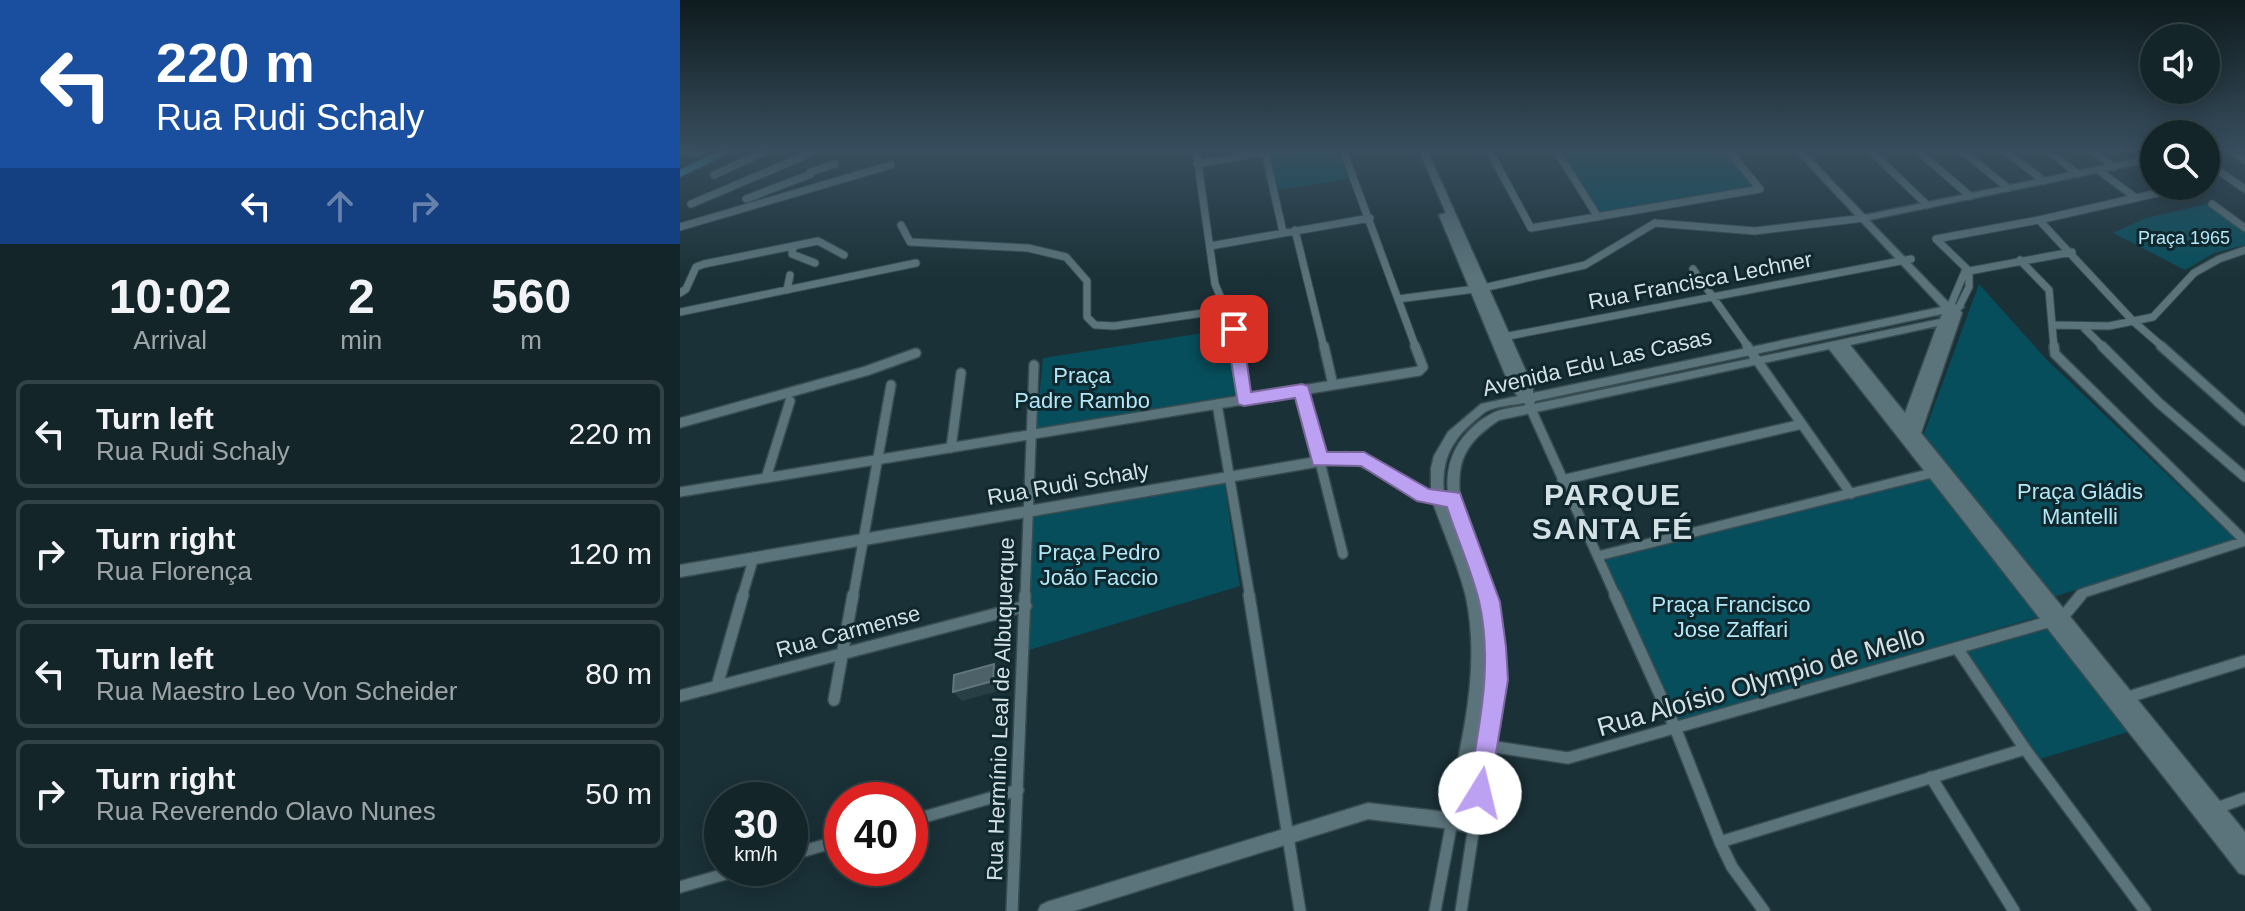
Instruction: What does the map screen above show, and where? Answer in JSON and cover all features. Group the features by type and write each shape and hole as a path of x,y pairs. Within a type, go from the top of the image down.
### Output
{"street":[{"path":"691,204 717,193"},
{"path":"746,199 762,193"},
{"path":"680,227 796,193"},
{"path":"1202,193 1215,284 1234,329 1244,400"},
{"path":"1274,193 1283,232"},
{"path":"680,492 1423,369 1360,193"},
{"path":"1434,193 1500,338 1517,389 1529,403 1676,730 1720,842 1732,867 1764,911"},
{"path":"1440,193 1478,288"},
{"path":"1512,193 1531,228 1740,193"},
{"path":"1583,193 1598,217"},
{"path":"1843,193 1908,259 1952,311"},
{"path":"1914,193 1927,205"},
{"path":"1966,193 1970,196"},
{"path":"1398,299 1478,288 1585,265 1655,223 1755,231 1867,217 1987,193"},
{"path":"2129,193 2136,198"},
{"path":"1909,436 1952,311 1969,287 1967,270 1936,239 2140,197"},
{"path":"2212,204 2245,228"},
{"path":"1644,209 1655,223"},
{"path":"1210,246 1370,218"},
{"path":"2039,220 2133,321 2245,421"},
{"path":"901,225 906,239 917,243 1028,248 1066,257 1087,281 1087,317 1095,325 1114,326 1224,310"},
{"path":"1295,230 1333,385"},
{"path":"680,293 686,289 699,265 818,241 844,255"},
{"path":"793,246 792,254 815,263"},
{"path":"2052,325 2084,328 2133,321 2162,310 2180,285 2203,266 2245,250"},
{"path":"1967,270 2072,252"},
{"name":"Rua Francisca Lechner","path":"1500,338 1908,259"},
{"path":"2020,260 2047,286 2055,354 2245,541 2083,593 2056,620"},
{"path":"680,312 916,263"},
{"path":"830,281 833,268"},
{"path":"1693,269 1851,494"},
{"path":"787,290 790,275"},
{"path":"744,299 747,286"},
{"path":"701,307 704,295"},
{"name":"Avenida Edu Las Casas","path":"1754,356 1837,344 1952,311"},
{"name":"Avenida Edu Las Casas","path":"1435,911 1469,743 1478,649 1469,584 1446,499 1457,458 1471,432 1496,416 1529,403 1952,311"},
{"path":"2084,328 2159,403 2245,477"},
{"path":"1837,344 2210,810 2245,845"},
{"path":"680,423 866,371 916,353"},
{"name":"Rua Hermínio Leal de Albuquerque","path":"1012,911 1034,365"},
{"path":"951,448 961,373"},
{"path":"834,700 891,385"},
{"path":"1302,390 1343,554"},
{"path":"766,478 790,401"},
{"path":"1217,404 1290,834 1300,911"},
{"path":"1562,480 1802,424"},
{"path":"1909,436 1932,473 2056,620"},
{"name":"Rua Rudi Schaly","path":"680,571 1320,460 1364,459 1424,495 1446,499"},
{"path":"1598,556 1932,473"},
{"name":"Avenida Edu Las Casas","path":"1446,499 1484,582 1492,619 1497,680 1461,911"},
{"path":"717,686 754,557"},
{"name":"Rua Carmense","path":"680,696 1026,606"},
{"path":"1476,619 1492,619"},
{"name":"Rua Aloísio Olympio de Mello","path":"1469,743 1568,758 1676,730 2056,620"},
{"path":"1957,648 2025,749 2145,911"},
{"path":"2120,699 2245,661"},
{"path":"1720,842 2025,749"},
{"path":"1931,777 2014,911"},
{"path":"928,816 1018,790"},
{"path":"2210,810 2245,798"},
{"path":"2210,810 2245,867"},
{"path":"1047,911 1368,811 1474,826"},
{"path":"680,887 704,880"}],"green space":[{"path":"1588,193 1723,193 1601,214"},
{"name":"Praça 1965","path":"2206,204 2245,232 2245,245 2214,253 2185,270 2113,233 2146,218"},
{"name":"Praça Gládis Mantelli","path":"1979,284 2046,359 2236,540 2050,598 1922,439"},
{"name":"Praça Padre Rambo","path":"1229,329 1236,396 1036,430 1043,358"},
{"name":"Praça Francisco Jose Zaffari","path":"1931,478 2041,616 1679,722 1605,560"},
{"name":"Praça Pedro João Faccio","path":"1224,481 1240,586 1029,650 1033,514"},
{"path":"2051,628 2131,731 2040,759 1966,652"}],"building":[{"path":"994,664 993,681 953,692 954,675"}],"district":[{"name":"PARQUE SANTA FÉ","path":"1613,512"}],"route":[{"path":"1234,329 1244,400 1302,390 1320,460 1345,457 1364,459 1424,495 1453,499 1490,602 1495,647 1497,680 1480,793"}]}
